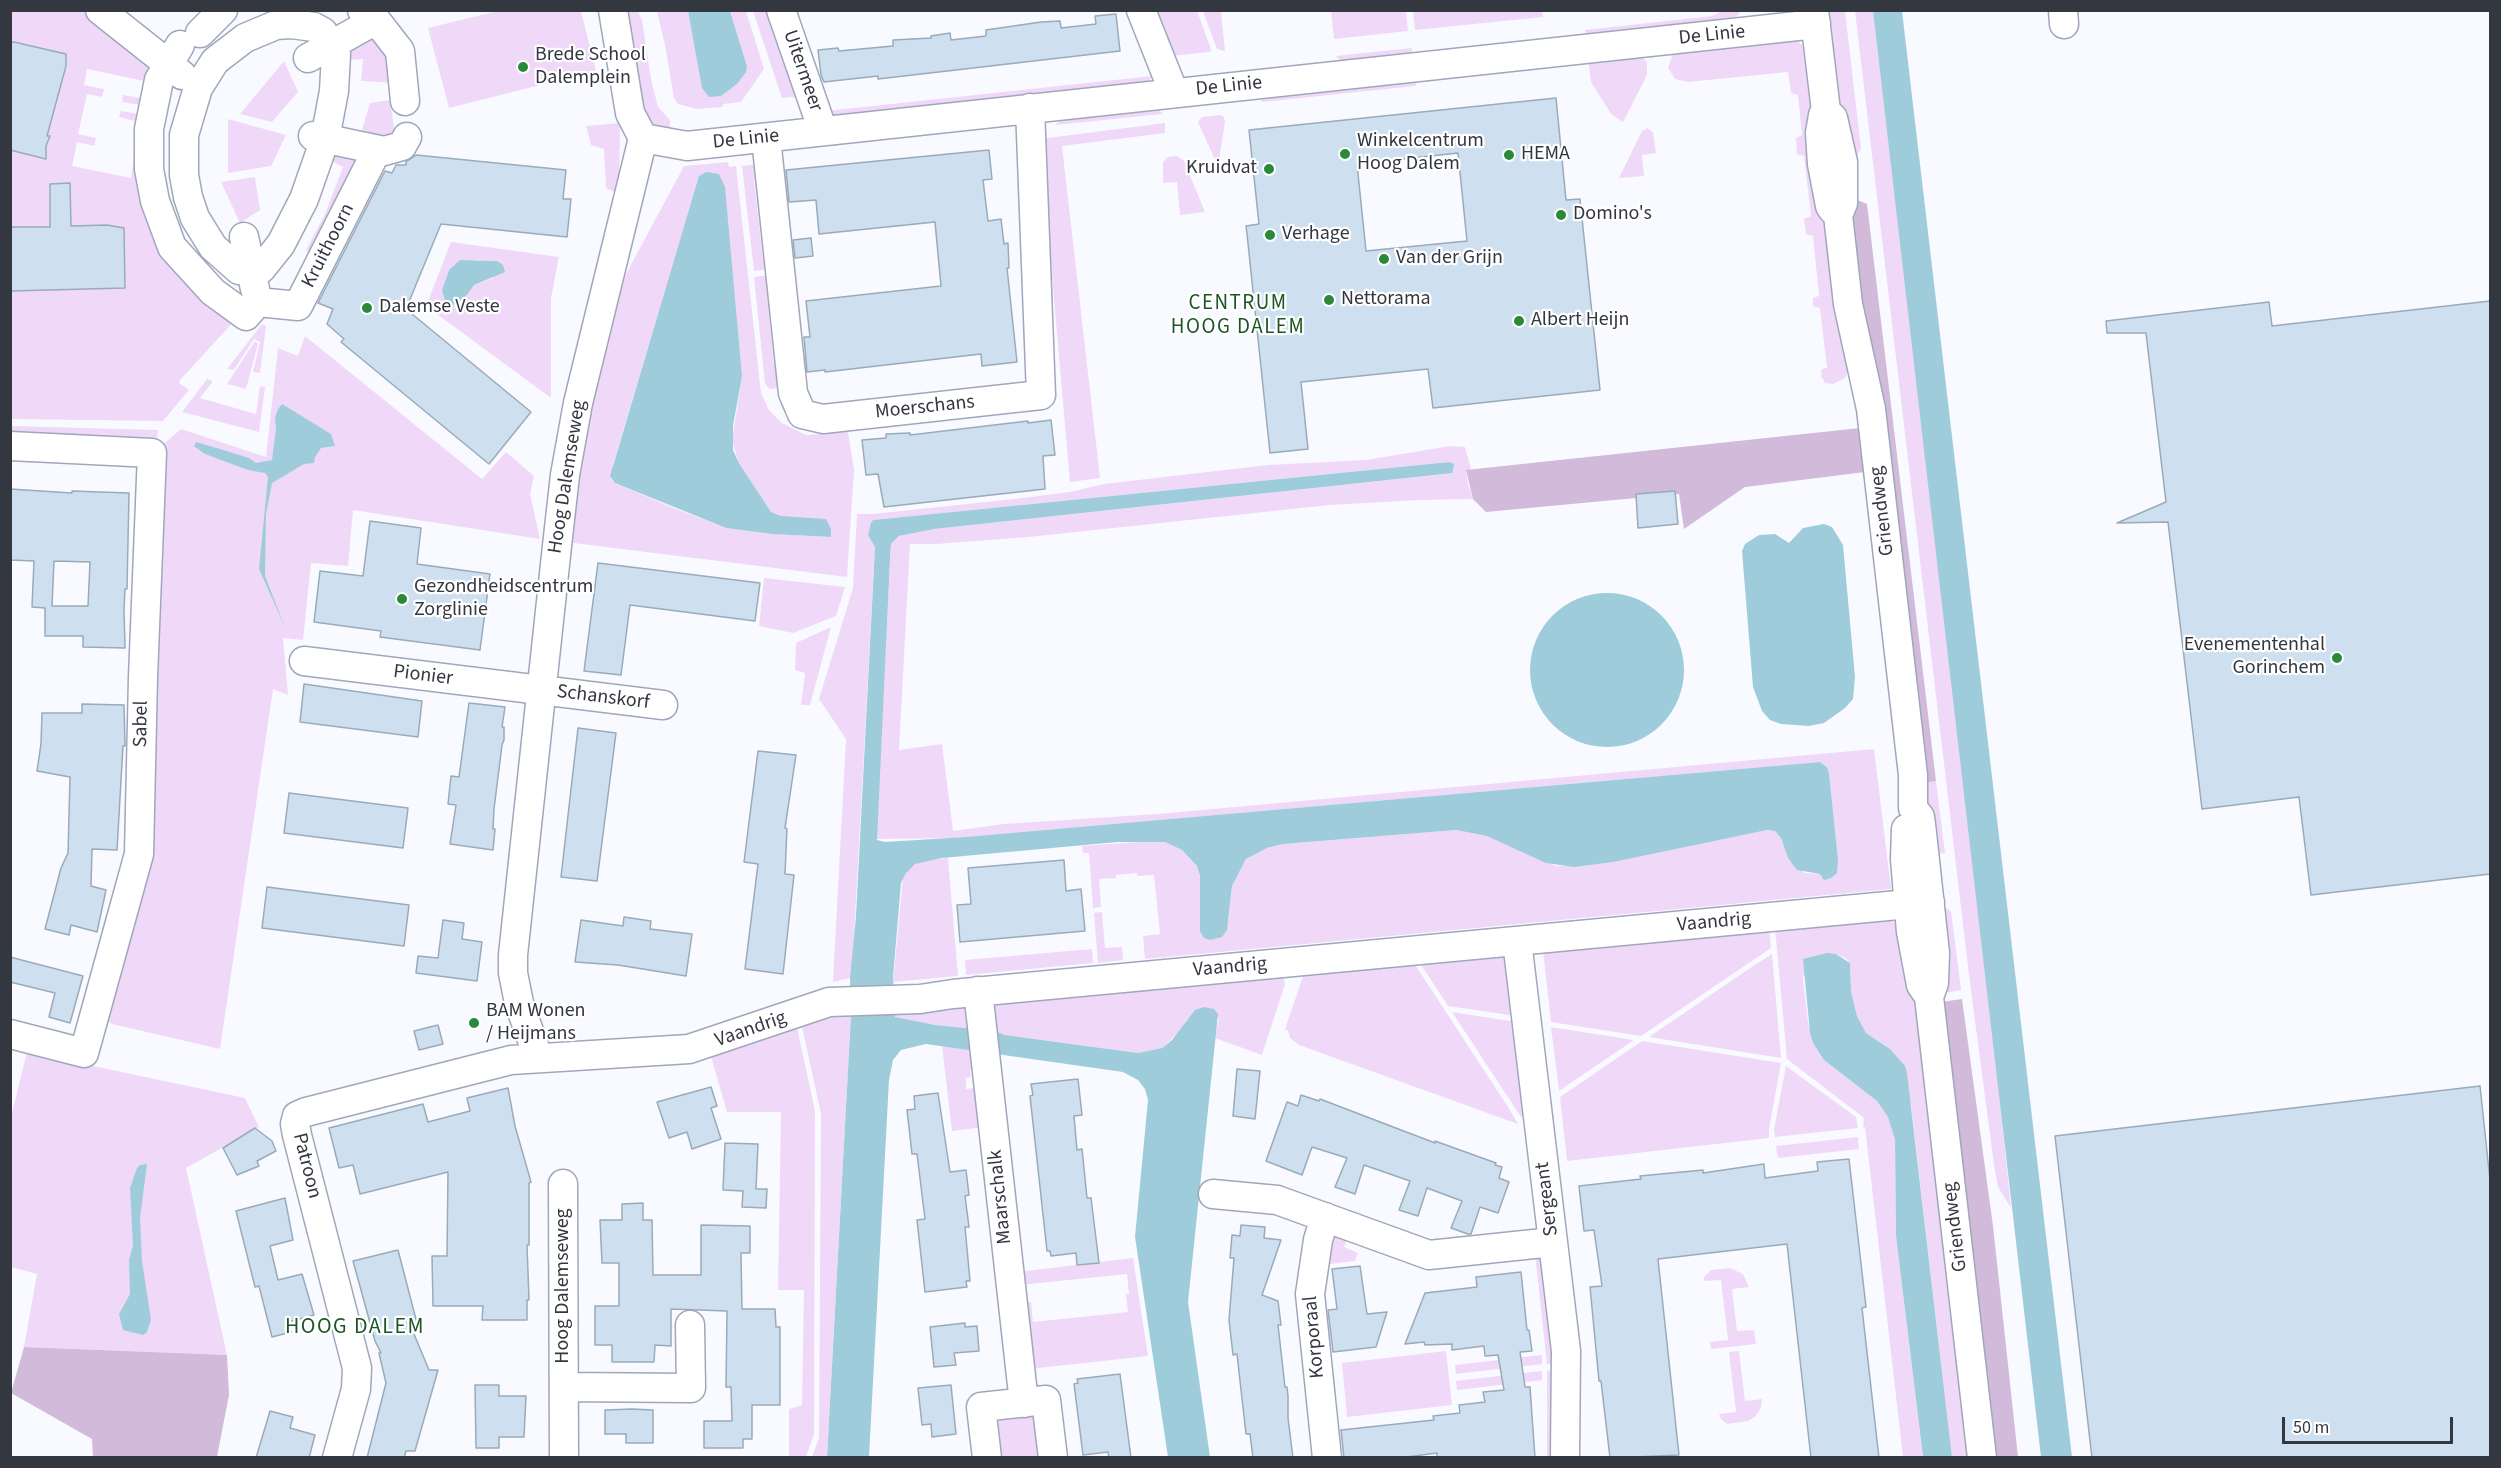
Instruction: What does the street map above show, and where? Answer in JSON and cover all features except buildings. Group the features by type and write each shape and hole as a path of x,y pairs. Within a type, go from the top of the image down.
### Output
{"street":[{"path":"100,10 196,33"},
{"path":"613,10 630,113 643,138"},
{"name":"Uitermeer","path":"781,10 823,131"},
{"path":"1142,10 1174,93"},
{"path":"320,51 369,15 400,51 405,101"},
{"name":"De Linie","path":"643,138 687,146 766,138 1174,93 1750,21 1815,17"},
{"name":"Griendweg","path":"1815,17 1826,111 1833,118 1843,162 1843,203 1838,215 1848,304 1871,409 1912,764 1913,808 1920,817 1919,903 1935,953 1934,983 1929,997 1982,1458"},
{"path":"276,25 314,27 323,32 320,51 336,54 335,69 304,199 281,244 268,262 251,272 239,270 213,247 195,218 188,197 184,175 184,135 198,88 205,74 224,53 245,38 276,25"},
{"path":"196,33 198,88"},
{"path":"196,33 159,80 149,129 149,169 155,201 172,246 183,261 213,292 249,313 251,272 244,237"},
{"name":"Moerschans","path":"766,138 793,393 802,414 823,419 1019,398 1041,395 1030,108"},
{"path":"319,138 384,151 402,146 407,137"},
{"name":"Hoog Dalemseweg","path":"538,1057 519,1003 513,973 513,956 561,505 578,403 643,138"},
{"name":"Kruithoorn","path":"249,313 298,306 377,150"},
{"name":"Sabel","path":"10,446 152,453 139,854 84,1053 10,1034"},
{"name":"Pionier","path":"303,661 542,691"},
{"name":"Schanskorf","path":"542,691 663,705"},
{"name":"Vaandrig","path":"538,1057 689,1049 815,1006 836,1002 907,1000 979,1002 1517,941 1919,903"},
{"name":"Sergeant","path":"1517,941 1566,1351 1565,1458"},
{"name":"Maarschalk","path":"979,1002 1024,1403"},
{"name":"Patroon","path":"337,1458 356,1389 357,1368 297,1135 295,1124 297,1116 500,1062 538,1057"},
{"name":"Hoog Dalemseweg","path":"563,1184 564,1458"},
{"path":"1213,1194 1277,1200 1429,1255 1552,1242"},
{"name":"Korporaal","path":"1324,1217 1310,1294 1327,1458"},
{"name":"Hoog Dalemseweg","path":"564,1388 691,1388 690,1325"},
{"path":"987,1458 981,1407 1046,1400 1053,1458"}],"shaded area":[{"path":"10,11 84,11 156,69 142,123 119,117 121,111 138,114 140,105 122,102 123,95 140,98 144,81 87,69 84,85 104,89 102,97 87,94 78,134 96,138 94,146 77,142 72,166 131,178 137,136 165,242 239,316 181,379 179,383 189,390 163,421 11,419"},
{"name":"Brede School Dalemplein","path":"498,11 581,11 596,71 449,108 428,28"},
{"path":"623,11 638,11 642,20 651,79 658,107 670,120 670,133 656,130 646,120"},
{"path":"657,11 688,11 694,42 721,96 737,84 747,65 730,11 746,11 764,69 741,102 723,104 723,107 697,109 678,104 674,98"},
{"path":"753,11 765,11 791,85 797,83 802,96 782,98"},
{"path":"1151,11 1197,11 1211,49 1210,52 1170,56"},
{"path":"1203,11 1221,11 1225,51 1217,49"},
{"path":"1331,11 1406,11 1408,31 1334,39"},
{"path":"1413,11 1542,11 1543,17 1415,30"},
{"path":"1722,11 1740,12 1734,21 1586,40 1585,30 1712,16"},
{"path":"1825,11 1845,11 1861,149 1857,155 1847,156 1837,111"},
{"path":"1855,11 1873,11 1986,971 2011,1208 1998,1187 1994,1165 1969,975"},
{"path":"379,37 397,83 361,81 363,59 348,60 349,47"},
{"path":"1795,39 1807,49 1849,370 1845,378 1833,384 1825,383 1821,376 1822,369 1827,368 1820,308 1813,306 1813,298 1819,296 1813,236 1806,234 1804,219 1811,216 1804,156 1797,154 1796,138 1802,135 1798,95 1791,93 1788,72 1688,82 1675,79 1668,68 1673,53"},
{"path":"1412,48 1413,58 1343,63 1336,56"},
{"path":"1641,56 1647,62 1647,75 1623,122 1611,114 1591,82 1588,58"},
{"path":"284,61 298,92 272,122 240,114"},
{"path":"1152,76 1148,82 834,120 826,111"},
{"path":"1415,77 1416,86 1262,102 1261,93"},
{"path":"390,100 396,141 362,130 370,103"},
{"path":"1157,109 1163,114 1055,125 1069,114"},
{"path":"1220,115 1224,117 1225,122 1219,160 1216,162 1198,122 1202,117"},
{"path":"228,119 286,135 271,166 228,173"},
{"path":"620,123 619,194 606,188 604,149 591,145 586,126"},
{"path":"1165,123 1165,133 1062,146 1100,478 1070,482 1040,139"},
{"path":"1647,128 1653,132 1656,153 1642,155 1644,176 1619,178 1642,131"},
{"path":"336,148 367,156 314,254 306,250 325,214 343,167 331,161"},
{"path":"1177,156 1184,161 1205,212 1180,215 1177,182 1163,183 1163,162 1168,157"},
{"path":"728,162 729,167 736,166 761,393 769,410 782,423 806,435 848,432 854,470 847,577 566,542 611,302 684,166","holes":["678,248 742,376 732,441 739,463 771,512 831,537 772,534 726,528 615,483 612,479 613,464"]},
{"path":"760,164 761,178 754,179 763,260 770,260 771,269 754,271 742,166"},
{"path":"255,177 260,210 240,223 221,182"},
{"path":"1855,199 1867,204 1936,781 1924,783 1859,303 1849,207"},
{"path":"451,242 559,257 551,298 551,398 426,306","holes":["475,260 497,261 493,278 474,285 446,305 442,290 449,270"]},
{"path":"771,275 772,283 766,284 774,365 781,365 783,388 770,389 765,384 754,277"},
{"path":"262,324 266,326 260,373 253,372 260,342 254,339 234,370 227,369"},
{"path":"305,336 482,479 506,452 534,476 530,494 540,539 353,510 348,566 311,563 303,640 283,638 288,695 273,689 220,1049 112,1024 103,1019 146,856 159,448 181,429 266,457 278,348 298,356"},
{"path":"255,341 258,344 246,389 227,384"},
{"path":"207,379 213,381 200,398 256,414 260,386 265,387 259,432 182,412"},
{"path":"11,426 158,430 157,441 11,436"},
{"path":"1860,428 1865,472 1745,487 1684,529 1679,494 1486,512 1473,499 1466,470"},
{"path":"1450,446 1465,447 1471,469 1466,471 1468,484 1473,499 1330,505 1029,537 910,544 899,750 942,744 953,831 1004,824 1158,814 1874,749 1891,889 1145,959 1143,936 1160,934 1154,875 1137,876 1137,873 1099,879 1101,907 1093,908 1089,853 1083,853 1082,846 1154,841 1165,842 1182,850 1197,866 1200,876 1201,903 1213,938 1228,923 1232,886 1246,859 1267,848 1283,844 1456,830 1487,836 1556,866 1596,864 1767,830 1775,831 1781,838 1788,858 1805,873 1821,874 1838,859 1829,773 1827,766 1820,762 954,838 876,839 891,544 899,536 934,529 1454,473 1454,465 1449,462 873,520 868,535 875,546 853,955 850,978 833,982 846,739 819,699 853,588 857,514 1014,499 1070,492 1104,484 1268,465 1366,460"},
{"path":"764,578 845,587 836,616 793,633 759,626"},
{"path":"831,627 810,705 801,705 805,673 795,670 796,643"},
{"path":"1936,781 1945,853 1930,855 1924,783"},
{"path":"948,858 958,976 893,982 903,878 910,867 920,861"},
{"path":"1946,908 1951,911 1961,990 1940,994 1935,909"},
{"path":"1102,912 1105,948 1122,947 1123,960 1098,963 1094,913"},
{"path":"1884,918 1896,923 1918,995 1972,1457 1952,1457 1911,1104 1890,1049 1866,1033 1857,1016 1851,991 1850,963 1846,958 1836,954 1803,977 1808,1022 1813,1043 1824,1060 1877,1101 1888,1117 1895,1140 1896,1236 1923,1458 1903,1457 1865,1127 1863,1127 1864,1118 1787,1059 1775,928"},
{"path":"1769,928 1771,948 1641,1036 1551,1022 1543,950"},
{"path":"1092,949 1093,963 966,975 965,960"},
{"path":"1509,951 1516,1016 1448,1006 1418,960"},
{"path":"1772,954 1781,1058 1649,1037 1753,966"},
{"path":"1412,960 1518,1124 1299,1045 1290,1038 1288,1030 1285,1030 1305,971"},
{"path":"1283,977 1285,984 1262,1055 1215,1038 1219,1018 1187,1019 1182,1029 1162,1048 1138,1053 1005,1035 995,1031 991,1005"},
{"path":"1962,999 1993,1226 2018,1457 1994,1457 1941,1002"},
{"path":"966,1006 969,1015 966,1016 967,1030 902,1020 894,1014"},
{"path":"1452,1012 1517,1022 1528,1112 1521,1117"},
{"path":"824,1015 851,1015 827,1457 812,1457 819,1438 821,1114 801,1022"},
{"path":"796,1023 815,1111 814,1434 806,1457 789,1457 789,1409 802,1405 804,1290 778,1290 781,1112 727,1112 710,1053"},
{"path":"1551,1027 1634,1040 1559,1091"},
{"path":"1642,1041 1781,1063 1769,1138 1567,1161 1560,1097"},
{"path":"942,1046 970,1050 971,1065 975,1065 977,1070 970,1070 971,1077 966,1078 966,1089 975,1088 984,1127 952,1131"},
{"path":"27,1052 245,1098 259,1127 186,1168 227,1355 24,1347 37,1274 11,1267 11,1117"},
{"path":"1786,1066 1856,1117 1858,1128 1775,1137 1774,1129"},
{"path":"1858,1137 1859,1149 1778,1158 1776,1146"},
{"path":"1337,1236 1348,1237 1344,1247 1358,1253 1355,1261 1322,1265 1330,1240"},
{"path":"1545,1252 1557,1363 1547,1364 1535,1254"},
{"path":"1133,1258 1148,1356 1029,1369 1022,1303 1031,1302 1033,1322 1128,1312 1127,1274 1020,1285 1018,1272"},
{"path":"1730,1268 1743,1274 1749,1287 1732,1289 1737,1331 1754,1330 1756,1344 1711,1349 1710,1342 1728,1340 1721,1280 1704,1281 1704,1277 1711,1270"},
{"path":"24,1347 227,1355 229,1395 217,1457 93,1457 92,1439 11,1393"},
{"path":"1446,1351 1452,1405 1347,1417 1342,1363"},
{"path":"1739,1351 1745,1401 1762,1399 1761,1408 1755,1417 1748,1421 1727,1424 1719,1414 1736,1412 1729,1352"},
{"path":"1542,1355 1542,1364 1456,1374 1455,1365"},
{"path":"1556,1369 1556,1457 1547,1458 1547,1371"},
{"path":"1542,1371 1542,1380 1457,1390 1456,1381"},
{"path":"1030,1415 1037,1420 1044,1457 995,1458 996,1423 1003,1418"}],"water":[{"path":"688,11 730,11 747,66 746,72 737,84 721,96 709,97 702,88"},
{"path":"1873,11 1902,11 2072,1457 2041,1457"},
{"path":"706,172 719,174 725,187 742,376 733,426 733,450 771,512 781,516 826,519 831,529 831,537 772,534 726,528 615,483 610,476 699,176"},
{"path":"460,260 497,261 503,265 505,272 474,285 466,296 453,305 446,305 442,290 449,270"},
{"path":"282,404 331,434 335,446 321,448 314,463 304,464 272,483 266,514 265,576 285,627 259,569 268,477 265,473 248,470 205,454 194,446 196,442 249,458 256,463 272,460 275,418"},
{"path":"1449,462 1454,464 1453,473 934,529 899,536 891,544 877,840 885,842 965,837 1820,762 1827,767 1829,773 1838,859 1837,873 1824,880 1820,874 1797,870 1788,858 1781,838 1775,831 1767,830 1613,862 1574,867 1546,863 1487,836 1456,830 1283,844 1267,848 1246,859 1232,886 1227,930 1222,937 1210,940 1204,938 1200,931 1200,876 1197,866 1182,850 1165,842 1118,842 942,858 915,864 906,873 901,883 893,977 895,1017 935,1025 995,1031 1005,1035 1138,1053 1162,1048 1172,1040 1195,1010 1204,1007 1214,1009 1218,1014 1188,1302 1210,1457 1168,1457 1135,1237 1148,1100 1145,1089 1138,1080 1123,1072 926,1044 901,1050 893,1060 889,1080 869,1457 827,1458 851,1015 850,978 856,916 875,547 868,535 871,523 873,520"},
{"path":"1824,524 1832,527 1843,545 1855,677 1853,699 1845,708 1824,723 1809,726 1781,724 1770,720 1762,711 1753,687 1742,551 1745,544 1759,535 1775,534 1789,543 1803,528"},
{"path":"1607,593 1637,598 1662,615 1679,640 1684,670 1679,700 1662,725 1637,742 1607,747 1577,742 1552,725 1535,700 1530,670 1535,640 1552,615 1577,598"},
{"path":"1827,953 1836,954 1850,963 1851,991 1857,1016 1866,1033 1890,1049 1905,1066 1907,1073 1952,1457 1923,1457 1896,1236 1895,1140 1888,1117 1877,1101 1824,1060 1813,1043 1810,1033 1803,959"},
{"path":"147,1164 140,1218 142,1261 151,1320 147,1332 143,1335 123,1330 119,1314 130,1294 129,1260 133,1246 130,1188 137,1168"}],"place":[{"name":"Brede School Dalemplein","path":"523,67"},
{"name":"Winkelcentrum Hoog Dalem","path":"1345,154"},
{"name":"HEMA","path":"1509,155"},
{"name":"Kruidvat","path":"1269,169"},
{"name":"Domino's","path":"1561,215"},
{"name":"Verhage","path":"1270,235"},
{"name":"Van der Grijn","path":"1384,259"},
{"name":"Nettorama","path":"1329,300"},
{"name":"Dalemse Veste","path":"367,308"},
{"name":"Albert Heijn","path":"1519,321"},
{"name":"Gezondheidscentrum Zorglinie","path":"402,599"},
{"name":"Evenementenhal Gorinchem","path":"2337,658"},
{"name":"BAM Wonen / Heijmans","path":"474,1023"}],"district":[{"name":"CENTRUM HOOG DALEM","path":"1238,316"},
{"name":"HOOG DALEM","path":"355,1328"}]}
